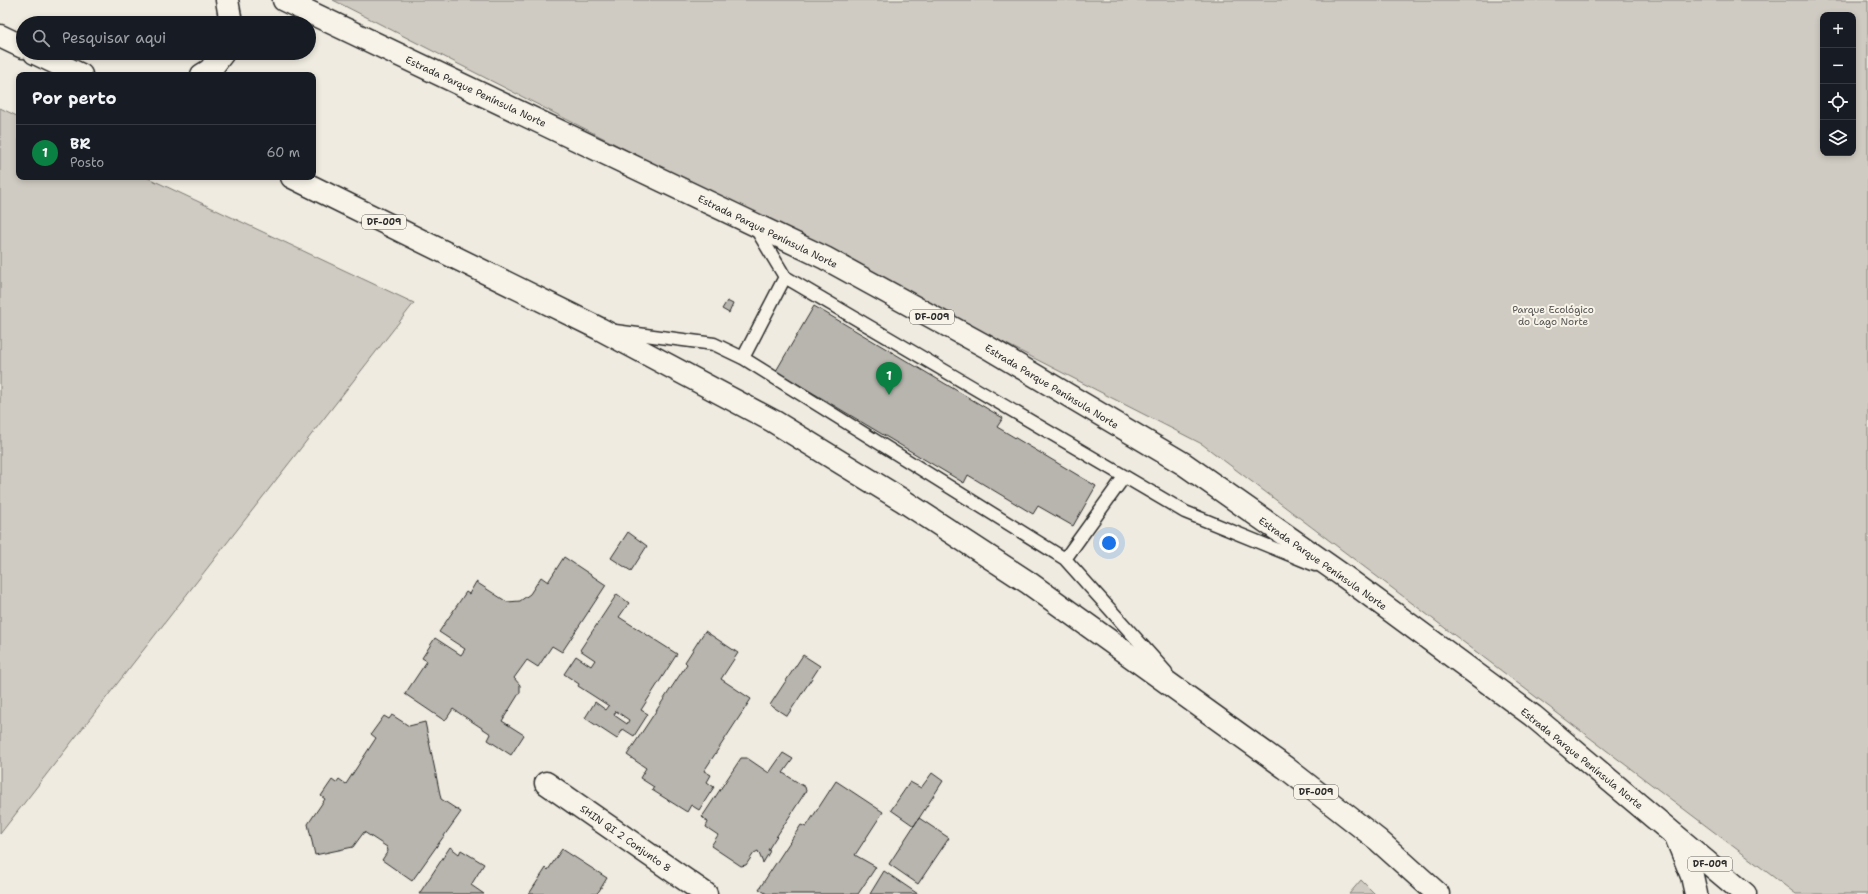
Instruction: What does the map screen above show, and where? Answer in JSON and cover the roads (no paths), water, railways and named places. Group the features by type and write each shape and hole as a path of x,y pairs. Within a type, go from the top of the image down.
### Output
{"main road":[{"path":"227,0 229,16"},
{"name":"Estrada Parque Península Norte","path":"284,0 751,221 825,258 987,347 1184,464 1345,577 1533,716 1745,894"},
{"path":"0,36 16,44"},
{"path":"50,60 75,72"},
{"path":"207,72 218,60"},
{"name":"DF-009","path":"298,180 600,328 773,421 902,500 1029,583 1188,697 1378,840 1438,894"},
{"name":"SHIN QI 2 Conjunto 8","path":"546,783 706,894"},
{"path":"1675,834 1692,876 1696,894"}],"lane":[{"path":"751,221 785,277 1185,512 1345,577"},
{"path":"743,358 785,277"},
{"path":"600,328 714,344 743,358 1065,559 1188,697"},
{"path":"1065,559 1124,477"}],"place":[{"name":"BR","path":"889,395"}],"park label":[{"name":"Parque Ecológico do Lago Norte","path":"1553,314"}]}
